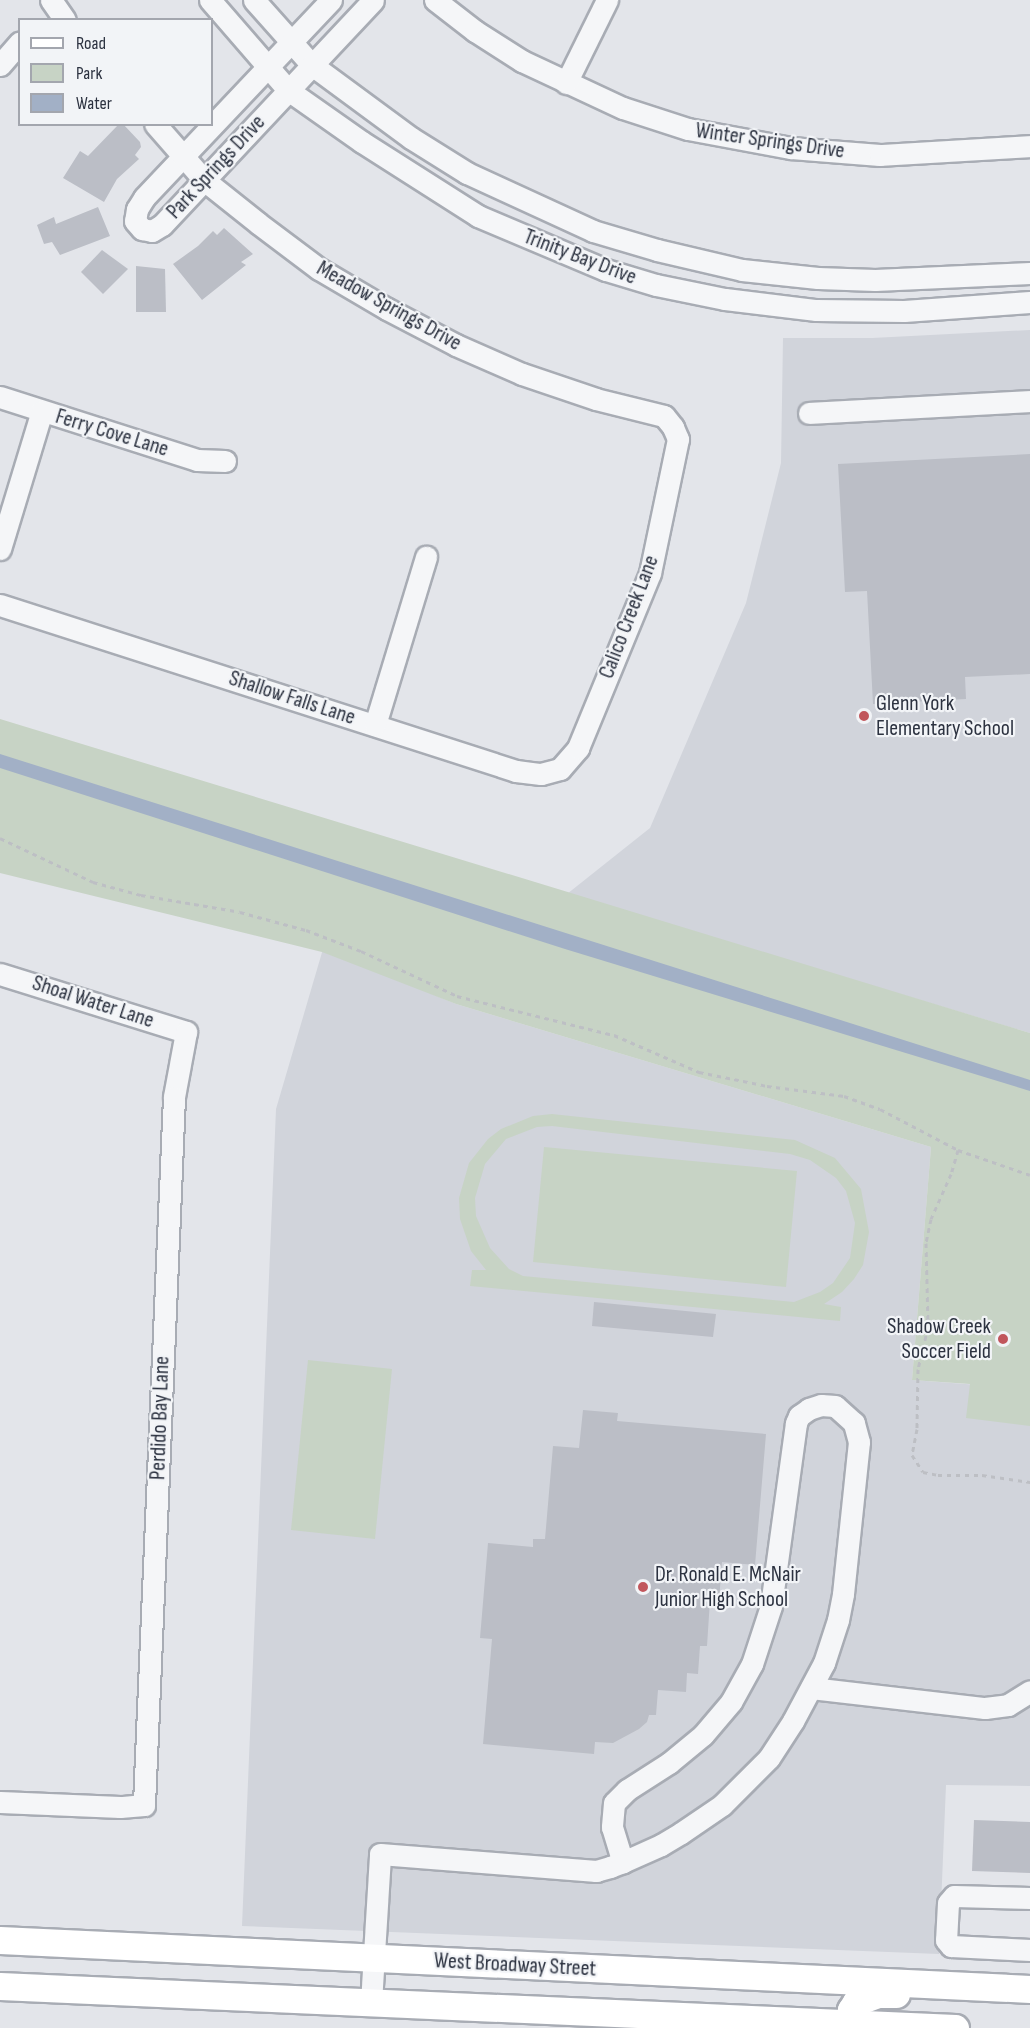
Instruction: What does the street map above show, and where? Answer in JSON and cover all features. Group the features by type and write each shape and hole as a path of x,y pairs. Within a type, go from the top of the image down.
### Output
{"main road":[{"name":"West Broadway Street","path":"0,1940 1030,1989"},
{"name":"West Broadway Street","path":"0,1986 850,2026 955,2028"},
{"path":"850,2026 851,2010 866,1996 939,1993 972,1986"}],"street":[{"name":"Trinity Bay Drive","path":"210,0 288,90 362,142 478,216 606,270 656,285 725,299 816,310 904,311 1030,302"},
{"name":"Trinity Bay Drive","path":"254,0 312,65 411,138 467,173 593,231 657,250 742,270 818,278 875,280 1030,273"},
{"name":"Park Springs Drive","path":"331,0 144,198 137,208 135,220 142,230 152,231 162,225 373,0"},
{"name":"Winter Springs Drive","path":"435,0 475,31 522,61 623,108 688,129 791,148 880,155 1030,146"},
{"path":"566,83 607,0"},
{"path":"0,65 18,44"},
{"name":"Meadow Springs Drive","path":"157,126 204,180 319,269 456,345 564,388 664,416"},
{"name":"Ferry Cove Lane","path":"0,397 197,460 225,462"},
{"path":"0,549 42,411"},
{"path":"808,413 1029,411"},
{"name":"Calico Creek Lane","path":"578,748 650,573 678,439 674,427 664,416"},
{"path":"375,725 426,557"},
{"name":"Shallow Falls Lane","path":"0,605 516,771 541,774 560,769 578,748"},
{"name":"Shoal Water Lane","path":"0,974 186,1032"},
{"name":"Perdido Bay Lane","path":"0,1802 120,1807 144,1805 174,1097 186,1032"},
{"path":"371,2002 380,1854 584,1872 596,1871 623,1862 671,1839 740,1789 769,1758 824,1663 838,1620 859,1442 851,1418 835,1406 809,1408 799,1416 796,1423 771,1606 752,1664 731,1702 703,1735 669,1763 627,1790 614,1803 612,1827 623,1862"},
{"path":"811,1688 985,1708 1008,1705 1030,1691"},
{"path":"1030,1898 954,1896 948,1903 946,1940 951,1946 1030,1950"}],"path":[{"path":"0,838 93,882 141,895 240,912 306,930 361,951 457,996 614,1035 699,1072 767,1086 844,1096 880,1109 958,1150 1030,1175"},
{"path":"958,1150 932,1219 926,1243 928,1327 918,1369 916,1429 912,1455 923,1472 931,1474 982,1475 1030,1482"}],"shaded area":[{"name":"Glenn York Elementary School","path":"1030,330 1030,1033 567,894 650,828 746,603 781,463 783,338 872,338"},
{"name":"Dr. Ronald E. McNair Junior High School","path":"323,949 456,1004 931,1147 912,1380 1030,1389 1030,1786 946,1785 939,1954 242,1926 276,1109"}],"green space":[{"path":"0,719 1030,1033 1030,1426 966,1418 970,1384 912,1380 931,1147 456,1004 322,952 0,873"},
{"path":"552,1114 795,1140 835,1158 861,1189 869,1232 863,1265 842,1292 824,1304 841,1307 840,1321 470,1286 472,1270 486,1270 471,1251 460,1219 459,1198 469,1163 488,1139 501,1129 533,1116","holes":["552,1126 790,1154 810,1160 836,1178 846,1191 855,1223 850,1258 833,1283 820,1292 794,1302 523,1276 509,1269 490,1248 476,1216 475,1198 485,1164 506,1139 537,1127"]},
{"path":"544,1147 797,1171 786,1287 533,1262"},
{"path":"308,1360 392,1369 375,1539 291,1530"}],"water":[{"path":"0,754 1030,1080 1030,1091 565,949 0,768"}],"building":[{"path":"117,126 125,126 140,142 141,147 135,155 139,159 117,179 104,202 63,178 80,151 88,156"},
{"path":"98,207 110,236 60,255 52,242 44,244 37,225 54,217 56,224"},
{"path":"224,228 253,254 241,262 246,265 202,300 173,264 198,246 213,231 217,235"},
{"path":"102,250 128,269 103,294 81,272"},
{"path":"136,266 165,269 166,312 136,312"},
{"path":"1030,454 1030,674 965,677 966,699 873,704 867,591 845,592 838,464"},
{"path":"594,1302 716,1314 713,1337 592,1326"},
{"path":"583,1410 618,1413 617,1421 766,1434 755,1565 722,1562 719,1601 710,1600 707,1646 700,1646 698,1674 687,1673 686,1692 658,1690 656,1715 649,1715 647,1722 639,1729 613,1743 595,1742 594,1754 483,1744 492,1639 480,1638 488,1543 533,1547 533,1539 545,1539 553,1446 579,1448"},
{"path":"974,1820 1030,1822 1030,1873 972,1871"}],"place":[{"name":"Glenn York Elementary School","path":"864,716"},
{"name":"Shadow Creek Soccer Field","path":"1003,1339"},
{"name":"Dr. Ronald E. McNair Junior High School","path":"643,1587"}]}
